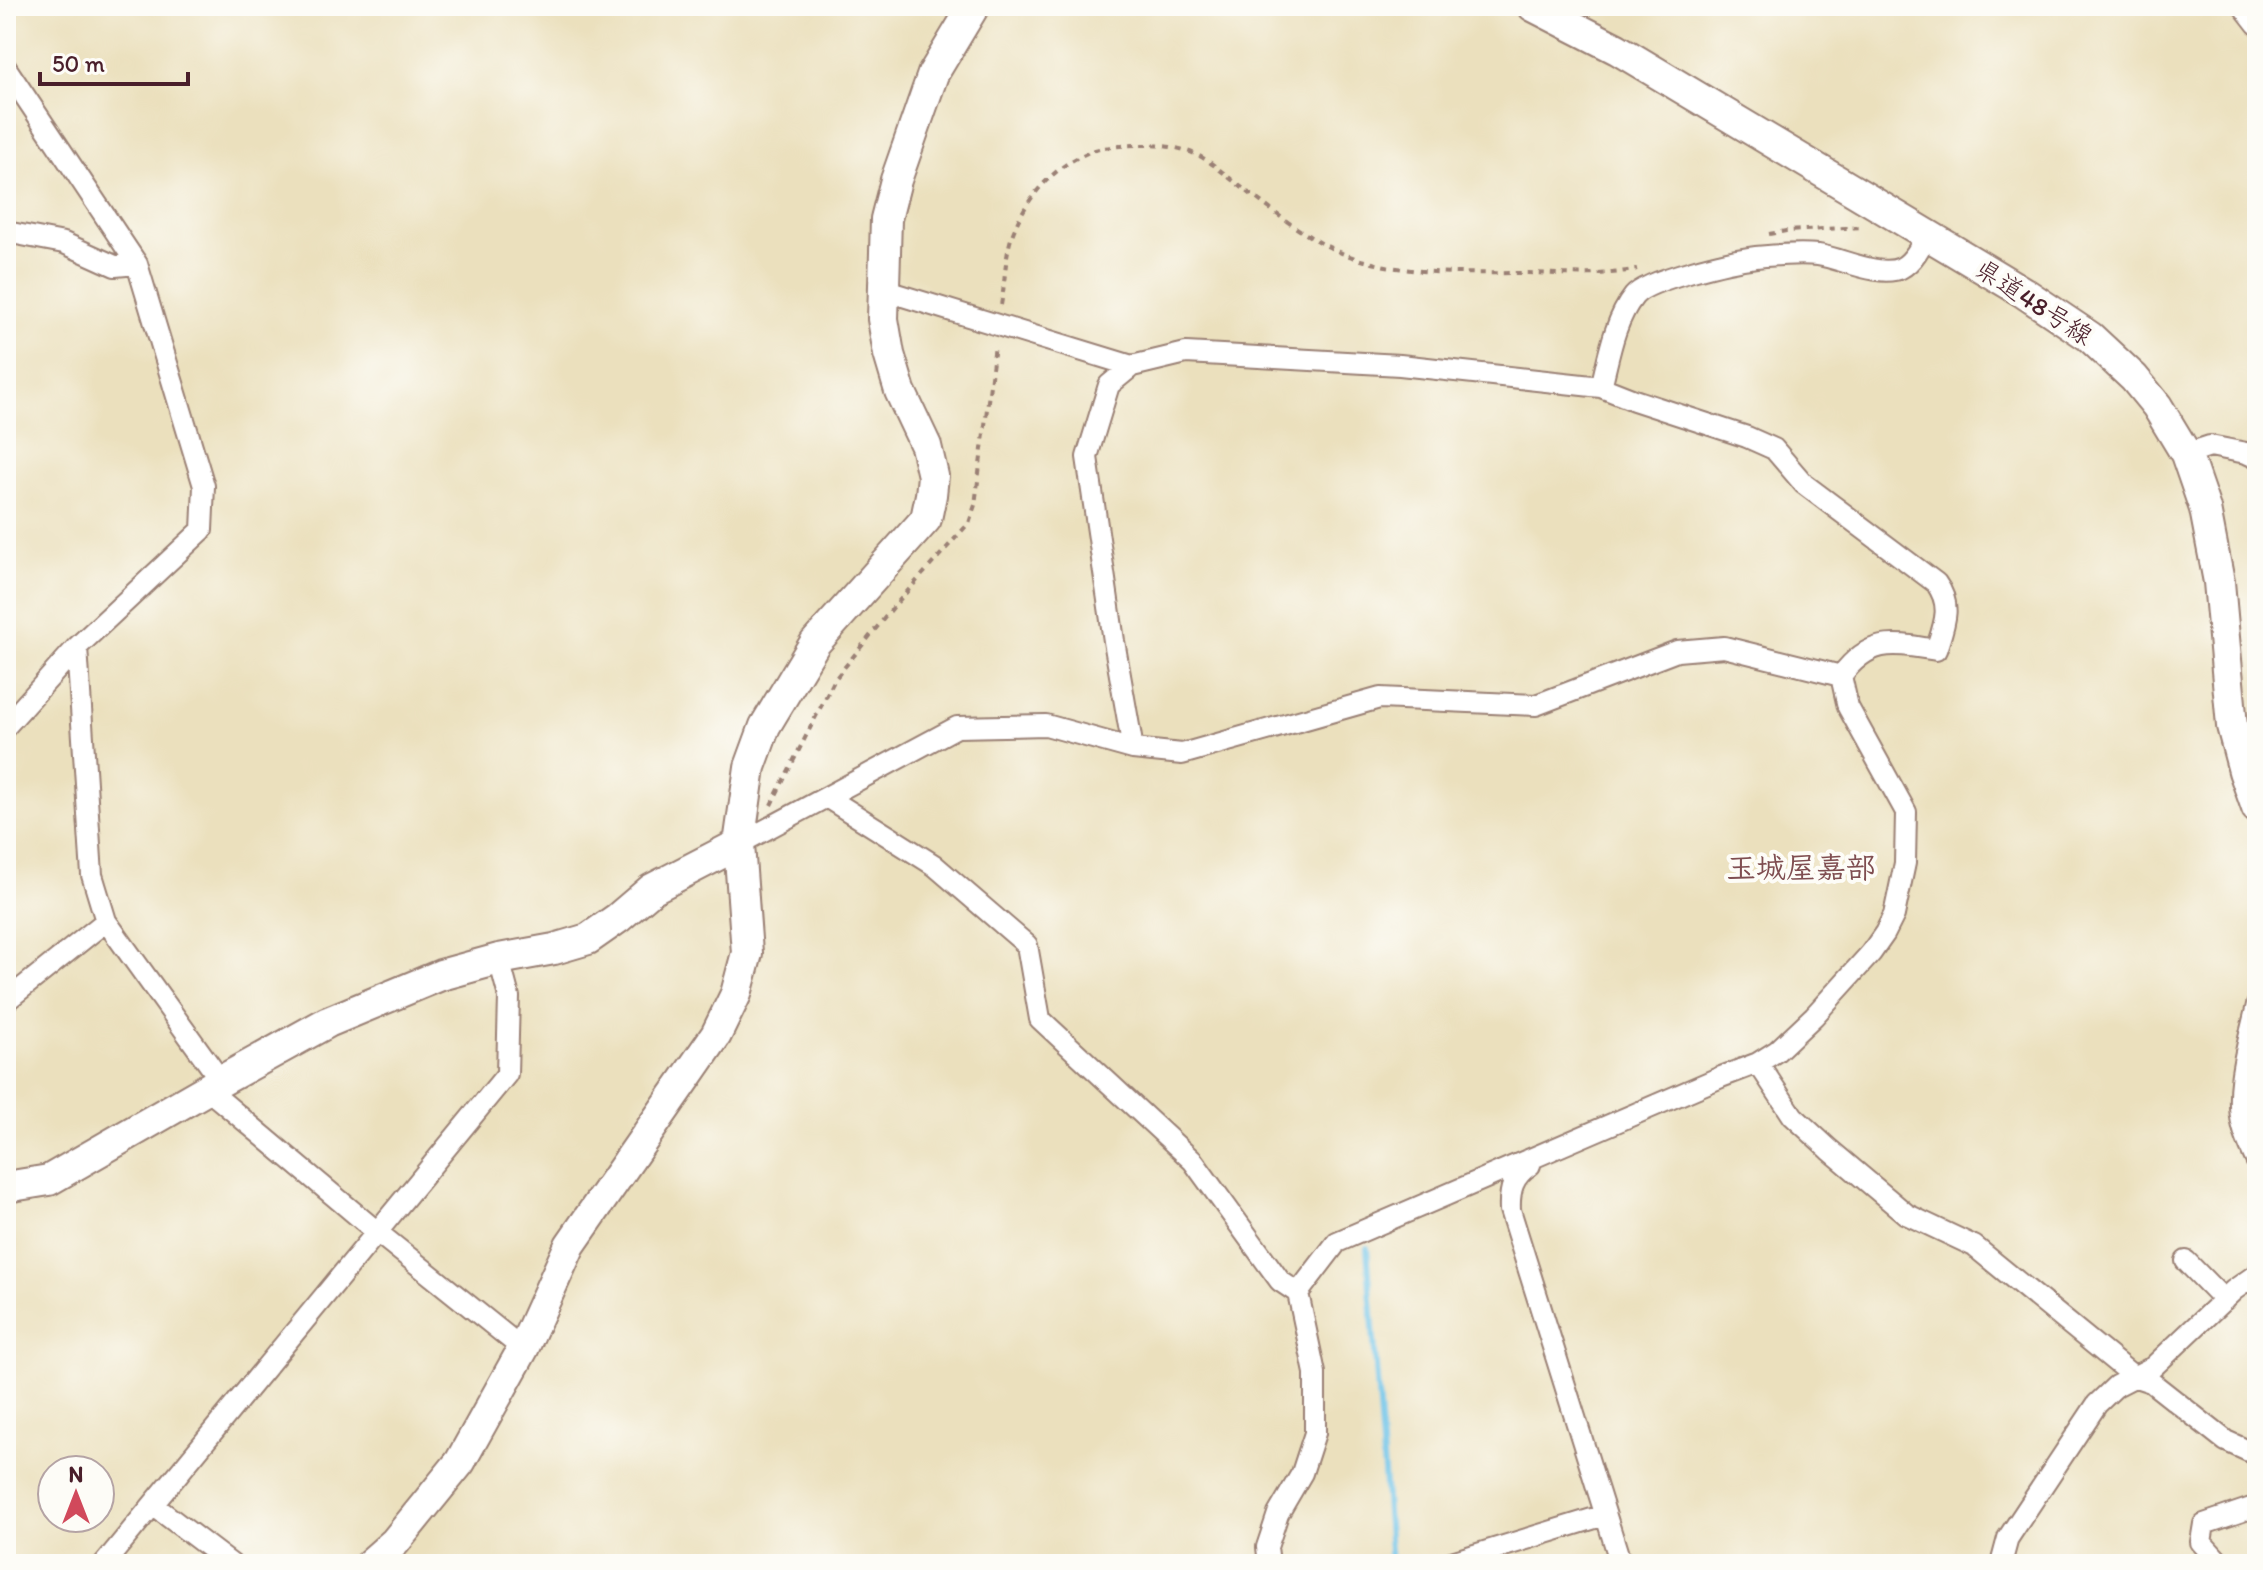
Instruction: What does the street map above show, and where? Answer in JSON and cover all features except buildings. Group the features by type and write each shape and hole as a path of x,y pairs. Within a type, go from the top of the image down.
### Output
{"street":[{"path":"370,1564 395,1542 460,1462 523,1349 570,1245 716,1035 736,994 747,953 739,844 750,767 765,726 815,643 926,519 933,476 926,446 900,391 883,319 886,219 896,180 933,74 974,6"},
{"name":"県道48号線","path":"1533,6 1617,49 2057,314 2109,352 2134,378 2157,406 2186,454 2205,509 2223,612 2232,726 2257,808"},
{"path":"2243,6 2257,24"},
{"path":"6,68 137,264 204,486 202,530 77,647 6,726"},
{"path":"6,232 64,243 115,266 137,264"},
{"path":"1601,387 1615,332 1625,310 1636,293 1651,284 1755,257 1816,255 1882,272 1902,268 1916,254 1927,234"},
{"path":"885,276 893,293 1132,366"},
{"path":"1133,749 1087,457 1109,385 1132,366 1186,353 1400,365 1601,387 1774,449 1804,484 1936,583 1944,594 1944,626 1936,650 1894,643 1877,646 1851,664 1841,676"},
{"path":"2186,454 2210,446 2257,458"},
{"path":"77,647 92,875 106,921 214,1085 377,1232 523,1349"},
{"path":"6,1187 49,1180 328,1022 441,975 588,939 652,889 957,727 1046,725 1133,749 1182,754 1380,698 1536,705 1677,651 1724,647 1841,676"},
{"path":"1298,1293 1337,1242 1758,1063 1777,1051 1814,1016 1871,953 1894,915 1905,863 1906,812 1848,707 1841,676"},
{"path":"828,798 934,865 1027,945 1040,1019 1193,1161 1280,1281 1298,1293 1315,1373 1315,1433 1302,1473 1278,1514 1267,1547 1269,1564"},
{"path":"6,1001 106,921"},
{"path":"104,1564 507,1074 509,997 499,959"},
{"path":"2257,1005 2244,1058 2241,1093 2242,1126 2257,1162"},
{"path":"1758,1063 1793,1116 1906,1214 1974,1246 2133,1376 2151,1382 2226,1441 2257,1455"},
{"path":"1549,1153 1519,1172 1509,1191 1510,1210 1621,1564"},
{"path":"2186,1261 2224,1300"},
{"path":"2001,1564 2008,1538 2097,1404 2116,1386 2153,1367 2224,1300 2257,1274"},
{"path":"153,1505 231,1564"},
{"path":"2221,1564 2201,1542 2204,1524 2257,1506"},
{"path":"1445,1564 1605,1515"}],"waterway":[{"path":"1367,1248 1391,1564"}],"district":[{"name":"玉城屋嘉部","path":"1801,867"}]}
